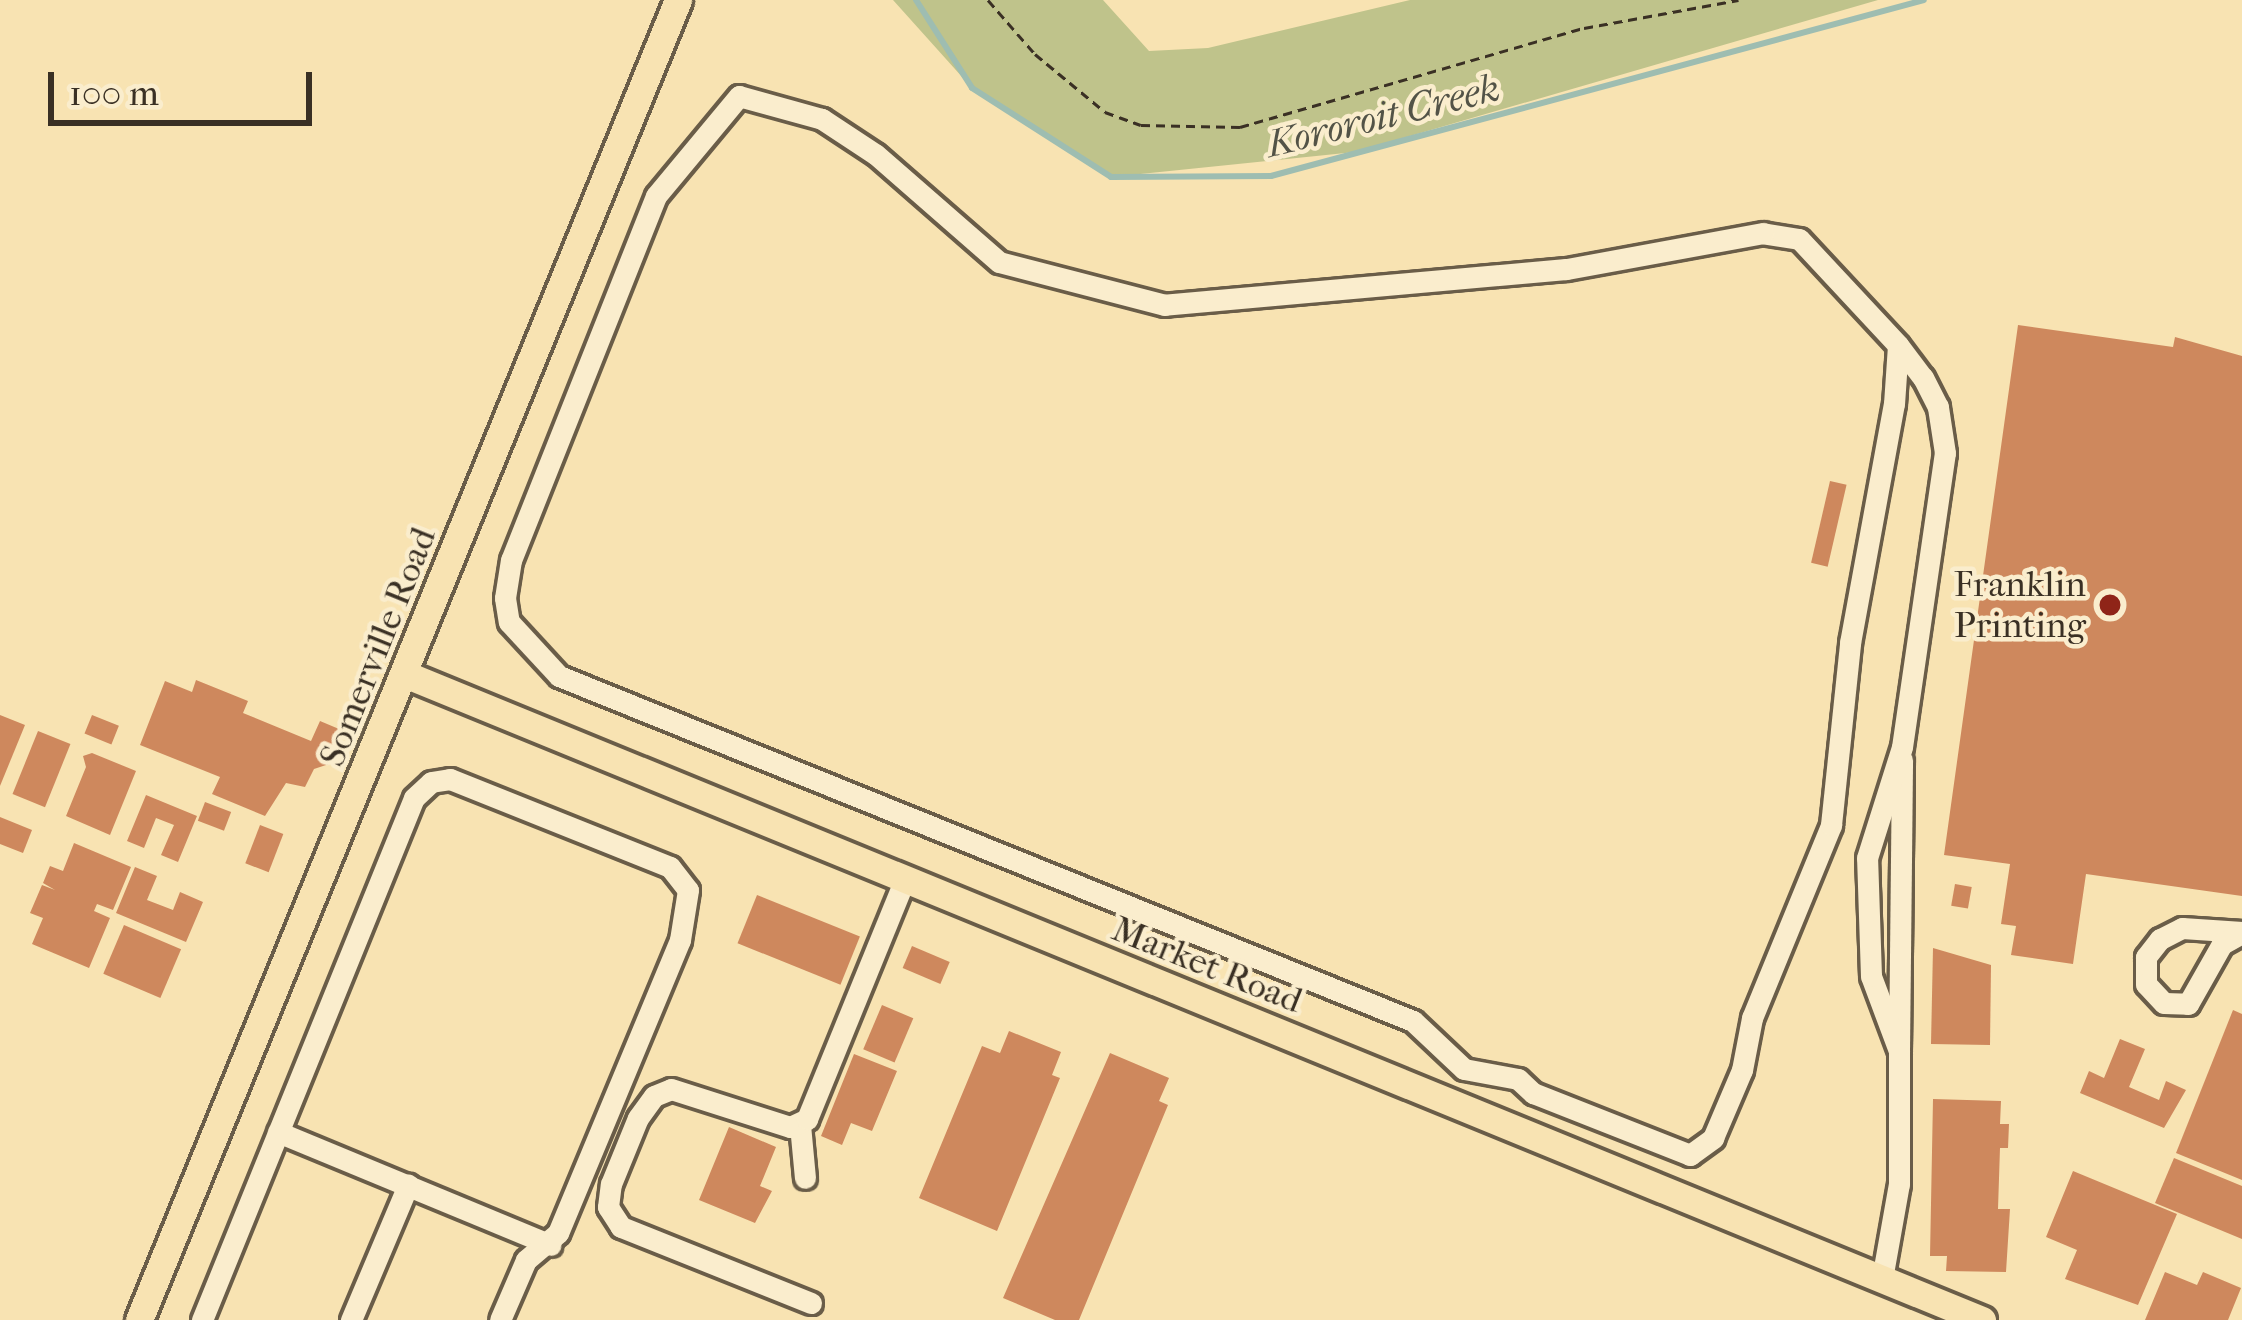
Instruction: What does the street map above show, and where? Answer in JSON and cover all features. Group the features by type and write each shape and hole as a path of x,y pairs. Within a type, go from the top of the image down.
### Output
{"main road":[{"name":"Somerville Road","path":"139,1320 407,675 678,0"},
{"name":"Market Road","path":"407,675 1982,1320"}],"street":[{"path":"1882,1279 1899,1184 1902,747 1945,453 1938,407 1898,345 1812,249 1783,234 1566,268 1191,308 1096,292 1000,262 875,154 822,119 739,96 656,196 512,560 508,622 559,676 1413,1021 1464,1069 1518,1079 1652,1146 1690,1155 1713,1138 1742,1070 1752,1018 1831,825 1850,643 1894,404 1898,345"},
{"path":"1899,1051 1871,976 1867,858 1902,747"},
{"path":"202,1320 422,788 459,781 682,876 686,921 551,1245 526,1260 500,1320"},
{"path":"805,1178 800,1125 904,881"},
{"path":"2182,928 2242,933 2222,944 2188,1004 2164,1003 2146,984 2146,957 2160,939 2182,928"},
{"path":"800,1125 694,1091 654,1096 629,1140 608,1208 621,1227 811,1303"},
{"path":"278,1132 551,1245"},
{"path":"351,1320 408,1185"}],"path":[{"path":"988,0 1035,54 1105,112 1141,125 1240,128 1584,28 1738,0"}],"green space":[{"path":"893,0 1103,0 1149,51 1208,48 1410,0 1878,0 1355,152 1111,177 972,88"}],"building":[{"name":"Franklin Printing","path":"2018,325 2173,347 2175,337 2242,356 2242,896 2086,874 2073,964 2011,955 2016,926 2001,924 2010,864 1944,855"},
{"path":"1830,481 1847,485 1828,567 1811,563"},
{"path":"196,680 248,701 243,713 311,741 320,721 339,729 329,764 314,769 305,787 286,783 265,816 212,794 220,777 140,745 165,681 192,692"},
{"path":"0,715 25,725 0,786"},
{"path":"92,715 119,726 111,744 85,734"},
{"path":"38,731 70,744 45,807 13,794"},
{"path":"92,753 136,771 110,835 66,816 86,767 83,756"},
{"path":"146,795 197,816 178,862 161,855 174,825 156,818 144,848 127,841"},
{"path":"205,802 231,812 224,831 198,821"},
{"path":"0,817 32,830 23,853 0,844"},
{"path":"260,825 283,834 269,872 245,863"},
{"path":"74,843 131,867 113,910 97,904 94,911 110,918 89,968 32,944 43,918 30,913 42,885 55,890 43,883 50,866 63,871"},
{"path":"135,867 157,876 147,900 173,910 180,892 203,902 186,942 116,913"},
{"path":"1955,884 1972,887 1968,909 1951,906"},
{"path":"757,895 860,937 840,985 738,943"},
{"path":"124,925 181,949 160,998 103,974"},
{"path":"912,946 950,962 940,984 903,968"},
{"path":"1933,948 1991,965 1990,1045 1931,1044"},
{"path":"882,1005 913,1018 895,1062 863,1049"},
{"path":"2233,1010 2242,1014 2242,1180 2176,1153"},
{"path":"1009,1031 1061,1052 1052,1075 1060,1078 997,1231 919,1198 982,1046 1000,1053"},
{"path":"2120,1039 2145,1049 2129,1087 2159,1100 2166,1081 2186,1090 2164,1128 2080,1093 2089,1071 2104,1078"},
{"path":"1110,1053 1169,1078 1159,1101 1168,1105 1079,1320 1055,1320 1003,1298"},
{"path":"854,1054 897,1071 872,1131 851,1123 842,1145 821,1136"},
{"path":"1933,1099 2001,1101 2000,1124 2009,1124 2008,1148 2000,1148 1998,1209 2010,1209 2006,1272 1946,1271 1947,1256 1930,1256"},
{"path":"729,1127 776,1147 760,1186 772,1191 755,1223 699,1200"},
{"path":"2174,1158 2242,1186 2242,1239 2155,1203"},
{"path":"2073,1171 2177,1214 2138,1305 2065,1279 2077,1250 2046,1237"},
{"path":"2165,1272 2197,1285 2203,1272 2241,1288 2228,1320 2145,1320"}],"waterway":[{"name":"Kororoit Creek","path":"916,0 972,88 1111,177 1271,176 1924,0"}],"place":[{"name":"Franklin Printing","path":"2110,605"}]}
